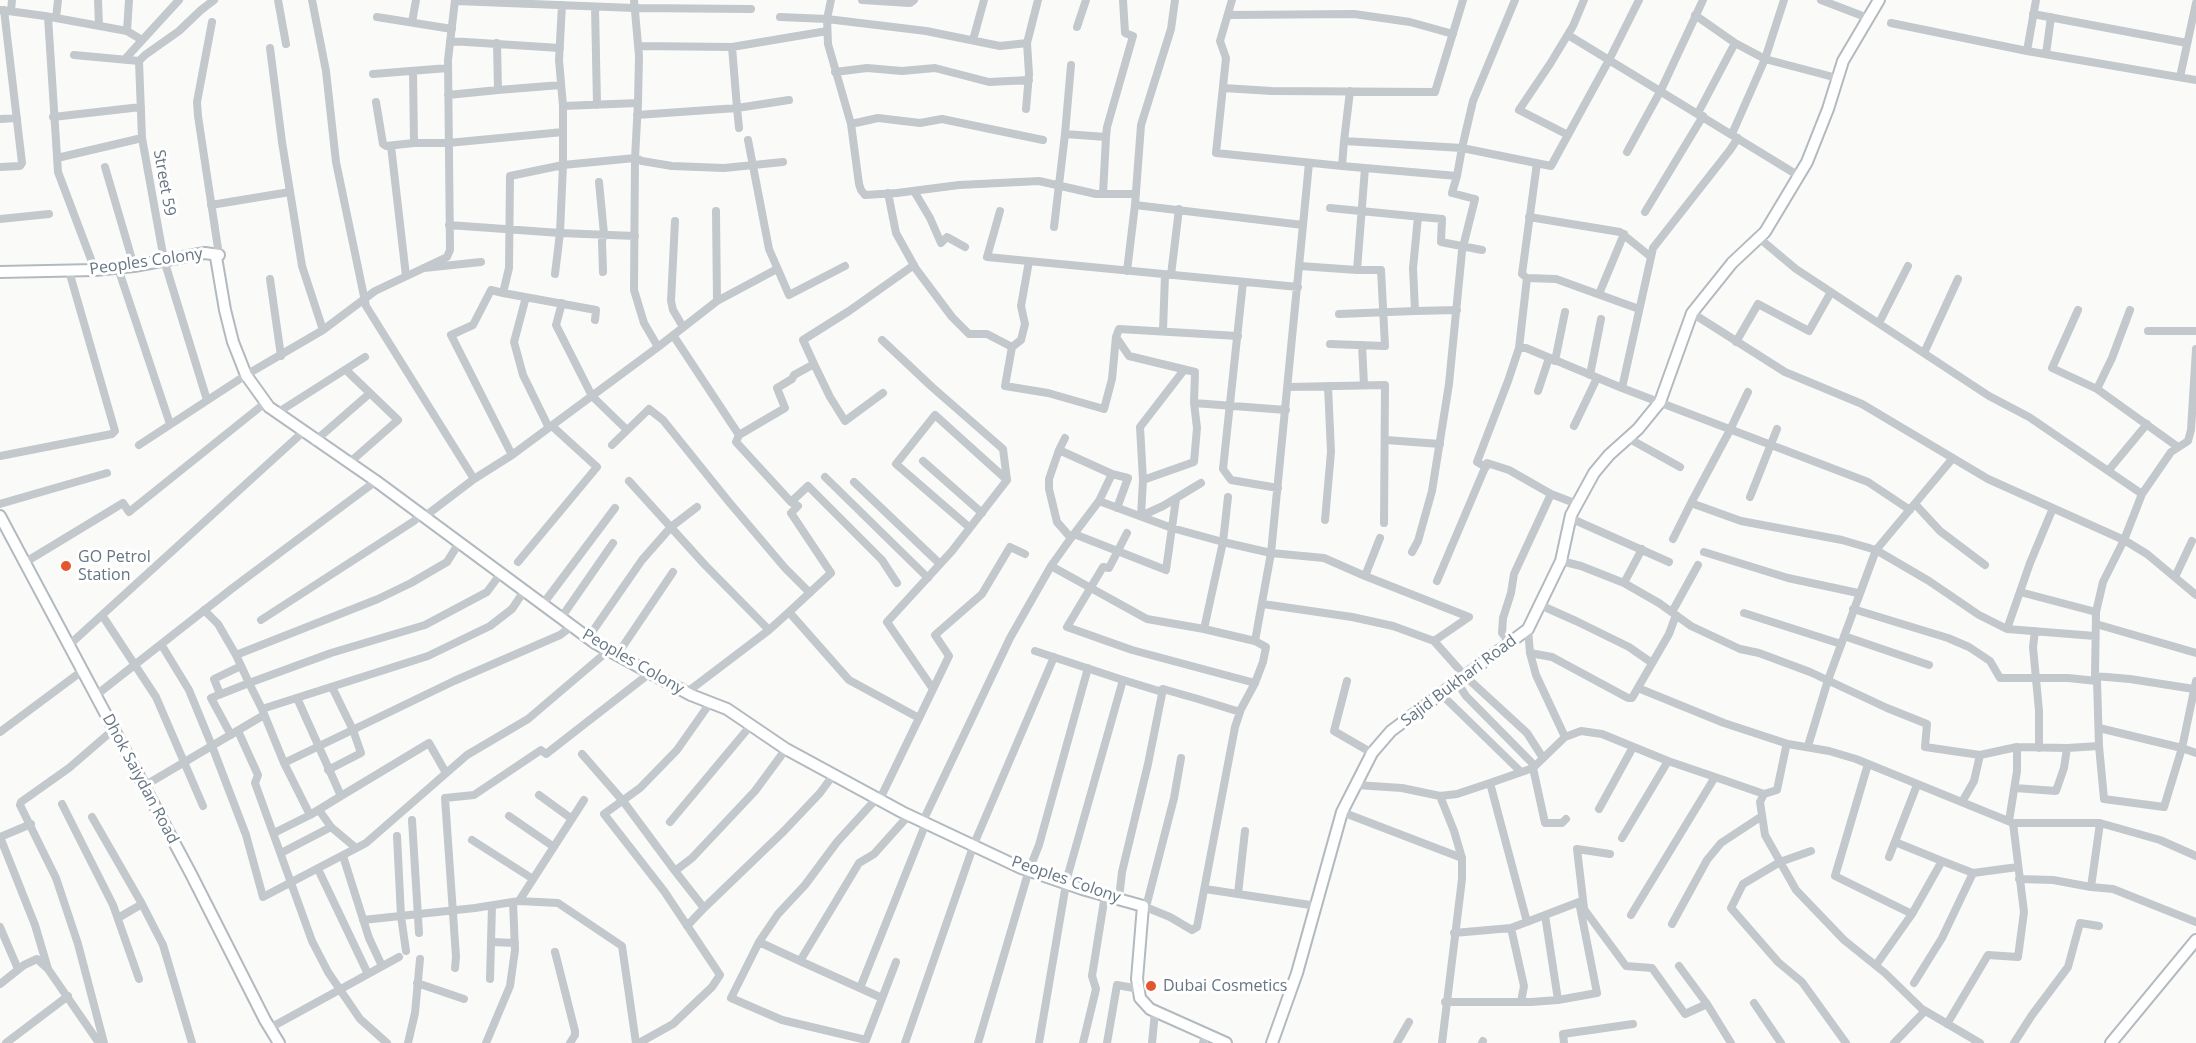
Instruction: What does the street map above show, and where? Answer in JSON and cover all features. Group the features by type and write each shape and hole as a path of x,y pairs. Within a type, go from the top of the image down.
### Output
{"street":[{"path":"0,166 20,166 22,163 5,11 12,0"},
{"path":"58,0 52,18 53,117 57,158 65,191 95,270"},
{"path":"98,0 99,26"},
{"path":"127,31 129,0"},
{"path":"125,59 170,4 179,0"},
{"path":"74,55 139,61 179,31 214,0"},
{"path":"278,0 286,44"},
{"path":"312,0 326,71 336,162 366,306 474,479"},
{"path":"412,22 416,0"},
{"path":"831,0 827,19 828,44 851,124 861,190 865,195 958,185 1039,181 1103,194 1136,194"},
{"path":"862,0 910,3 914,0"},
{"path":"973,40 984,0"},
{"path":"1026,109 1029,80 1027,42 1038,0"},
{"path":"1077,27 1086,0"},
{"path":"1103,194 1107,127 1133,36 1125,33 1123,0"},
{"path":"1127,271 1141,124 1171,29 1175,0"},
{"path":"1232,0 1220,41 1226,58 1216,153 1457,176"},
{"path":"1223,88 1435,92 1463,0"},
{"path":"1412,552 1418,541 1432,491 1449,384 1463,246 1475,199 1452,193 1473,101 1515,0"},
{"path":"1568,135 1519,110 1568,35 1584,0"},
{"path":"1344,141 1462,148 1551,166 1639,0"},
{"path":"1627,152 1661,90 1702,0"},
{"path":"1622,388 1653,248 1730,150 1784,0"},
{"path":"1821,0 1868,18"},
{"name":"Sajid Bukhari Road","path":"1272,1043 1317,906 1342,812 1372,753 1391,731 1528,629 1561,561 1570,518 1594,473 1660,402 1692,313 1732,263 1765,232 1799,176 1811,151 1843,61 1879,0"},
{"path":"2027,51 2036,0"},
{"path":"139,445 246,375 323,330 350,312 365,297 447,257 450,250 448,68 456,1 530,2 595,7 634,4 751,9"},
{"path":"2180,77 2196,3"},
{"path":"634,4 638,46 634,290 644,323 658,347"},
{"path":"555,274 560,233 563,165 560,48 562,5"},
{"path":"595,7 597,105"},
{"path":"5,11 127,31 142,40"},
{"path":"1228,15 1354,14 1410,22 1453,34"},
{"path":"2033,14 2187,43"},
{"path":"1695,15 1735,43 1765,58 1837,78"},
{"path":"377,17 452,29"},
{"path":"780,17 827,19 926,31 1000,46 1027,42"},
{"path":"2046,54 2052,17"},
{"path":"212,22 197,102 198,126 219,255"},
{"path":"1891,23 2027,51 2196,80"},
{"path":"638,46 732,47 827,31"},
{"path":"1568,35 1799,176"},
{"path":"450,41 560,48"},
{"path":"497,43 498,90"},
{"path":"1645,212 1701,115 1735,43"},
{"path":"732,47 739,128"},
{"path":"270,48 303,266 323,330"},
{"path":"0,62 10,61"},
{"name":"Street 59","path":"139,61 142,138 164,260 207,400"},
{"path":"1053,228 1071,64"},
{"path":"373,75 448,68"},
{"path":"835,72 867,68 902,71 934,68 989,82 1029,80"},
{"path":"413,71 414,143"},
{"path":"448,95 561,85"},
{"path":"1342,166 1350,91"},
{"path":"637,115 737,108 789,100"},
{"path":"376,102 383,144 386,146 448,143 563,132"},
{"path":"562,106 638,103"},
{"path":"53,117 141,107"},
{"path":"0,119 17,118"},
{"path":"851,124 878,118 920,123 942,119 1042,140"},
{"path":"1065,134 1106,137"},
{"path":"57,158 142,138"},
{"path":"748,140 769,249 789,295 845,266"},
{"path":"391,146 406,276"},
{"path":"503,293 510,268 510,176 563,165 635,158 672,166 724,168 783,162"},
{"path":"1255,641 1271,553 1309,163"},
{"path":"1537,163 1522,274 1527,278 1556,279 1639,309"},
{"path":"105,166 134,266"},
{"path":"1357,270 1365,168"},
{"path":"599,182 604,234 602,241 603,272"},
{"path":"914,191 941,243 947,237 965,247"},
{"path":"211,205 290,192"},
{"path":"888,194 896,233 914,265 952,317 969,334 987,334 1012,347"},
{"path":"1135,205 1303,225"},
{"path":"1330,208 1442,219 1441,242 1482,250"},
{"path":"1163,331 1168,275 1179,209"},
{"path":"1000,210 987,257 1298,287"},
{"path":"716,211 717,301"},
{"path":"0,219 49,214"},
{"path":"1415,311 1413,268 1418,217"},
{"path":"1529,217 1620,232 1651,257"},
{"path":"675,221 671,302 683,327"},
{"path":"449,225 635,236"},
{"path":"1599,294 1624,234"},
{"path":"1759,238 1796,270 1989,396 2029,417 2142,494"},
{"name":"Peoples Colony","path":"0,272 95,270 134,266 205,253 219,255 216,257 233,342 246,375 264,403 423,515 588,638 613,653 686,693 728,709 786,749 909,815 1029,870 1068,884 1145,906 1137,979 1139,989"},
{"path":"1029,261 1021,306 1025,324 1021,340 1012,347 1005,386 1048,393 1104,409 1112,379 1116,337 1119,329 1238,336"},
{"path":"420,269 482,262"},
{"path":"883,393 845,421 830,397 803,340 849,312 914,265"},
{"path":"1300,266 1381,270 1385,346 1330,344"},
{"path":"1879,323 1908,266"},
{"path":"118,268 170,424"},
{"path":"261,620 512,455 717,301 777,269"},
{"path":"0,456 112,434 115,431 69,271"},
{"path":"1486,467 1477,462 1519,348 1527,278"},
{"path":"270,279 281,356"},
{"path":"1924,353 1958,279"},
{"path":"1244,282 1223,469 1231,480 1278,488"},
{"path":"512,455 451,335 473,325 490,290 596,310 595,320"},
{"path":"1736,342 1758,304 1809,331 1831,292"},
{"path":"518,562 597,467 550,427 523,375 514,342 526,297"},
{"path":"562,303 556,325 592,396 627,430"},
{"path":"1339,314 1457,310"},
{"path":"2078,310 2052,368 2097,389 2178,447"},
{"path":"2097,389 2112,358 2130,310"},
{"path":"1538,391 1552,359 1565,312"},
{"path":"1692,313 1785,372 1862,404 1988,479 2124,540 2147,554 2196,595"},
{"path":"1574,426 1593,376 1601,319"},
{"path":"2148,331 2196,331"},
{"path":"673,335 739,435"},
{"path":"1116,337 1129,356 1195,372 1194,404 1197,428 1194,462 1143,480"},
{"path":"882,340 1003,449 1007,480 940,564 887,622 933,689"},
{"path":"1362,345 1364,385"},
{"path":"1519,348 1526,348 1769,446 1868,482 1912,507 1985,565"},
{"path":"1853,609 1948,638 1969,647 1990,661 2000,678 2096,678 2130,679 2195,690 2182,748 2164,807 2104,799 2096,678 2096,612 2103,582 2124,540 2142,494 2171,452 2188,441 2191,430 2196,349"},
{"path":"277,413 365,357"},
{"path":"686,693 769,630 831,573 790,513 798,506 791,502 736,442 739,435 785,408 777,388 814,364"},
{"path":"345,369 398,420 349,463"},
{"path":"1141,516 1143,480 1140,427 1184,370"},
{"path":"1288,387 1385,385 1384,523"},
{"path":"1325,520 1331,452 1328,386"},
{"path":"1673,539 1748,392"},
{"path":"315,441 369,394"},
{"path":"24,563 123,503 129,512 264,403"},
{"path":"1194,404 1286,410"},
{"path":"612,445 649,409 663,420 785,568 810,593"},
{"path":"970,528 896,464 935,416 1007,480"},
{"path":"2108,471 2147,424"},
{"path":"1750,497 1777,429"},
{"path":"68,646 303,432"},
{"path":"1065,438 1048,478 1057,522 1073,536 1118,550 1166,570 1176,499"},
{"path":"1628,438 1680,467"},
{"path":"1386,440 1440,444"},
{"path":"1059,450 1112,474 1128,478 1117,508"},
{"path":"1808,746 1858,593 1876,550 1953,458"},
{"path":"923,461 982,513"},
{"path":"1437,581 1487,464 1509,470 1551,494 1577,504"},
{"path":"0,504 107,473"},
{"path":"860,988 925,822 1010,638 1051,566 1099,501 1112,474"},
{"path":"825,477 928,578"},
{"path":"95,696 204,610 376,481"},
{"path":"629,481 769,630"},
{"path":"854,482 940,564"},
{"path":"1141,516 1176,499 1201,483"},
{"path":"791,502 808,486 882,560 897,583"},
{"path":"1510,643 1502,633 1503,618 1514,574 1551,494"},
{"path":"1204,630 1222,542 1228,497"},
{"path":"1099,501 1172,528 1222,542 1271,553 1324,558 1469,617 1434,641"},
{"path":"1691,503 1741,521 1842,540 1876,550 1929,581 1979,615 2007,629 2095,636"},
{"path":"588,638 642,560 671,527 697,507"},
{"path":"543,604 615,508"},
{"path":"2007,629 2053,508"},
{"name":"Dhok Saiydan Road","path":"0,516 191,874 276,1042"},
{"path":"1570,518 1669,562"},
{"path":"1127,533 1109,568 1102,567 1067,627 1132,650 1255,683"},
{"path":"1365,576 1380,538"},
{"path":"2175,577 2192,541"},
{"path":"236,655 378,599 411,583 447,562 459,543"},
{"path":"561,618 613,543"},
{"path":"896,962 865,1042 782,1020 731,998 759,942 778,914 805,885 837,842 879,798 949,656 935,635 982,594 1010,547 1025,554"},
{"path":"1624,583 1642,549"},
{"path":"1704,552 1788,578 1858,593"},
{"path":"1561,561 1581,566 1624,583 1691,626 1740,649 1759,653 1828,680 1927,724 1925,747 1980,754 2017,747 2099,746"},
{"path":"1051,566 1147,619 1255,641 1266,647 1255,683 1240,712 1195,929 1145,906 1174,798 1182,758"},
{"path":"1530,653 1552,657 1628,698 1632,698 1669,634 1674,614 1698,566"},
{"path":"161,644 189,690 212,746 246,835 263,897 366,843 467,755 528,719 613,653 673,572"},
{"path":"387,1043 360,1019 328,972 312,941 255,783 258,775 235,733 211,698 332,653 425,626 487,592 501,573"},
{"path":"144,786 235,733 263,712 297,698 428,656 490,626 512,609 524,591"},
{"path":"2020,592 2096,612"},
{"path":"1263,604 1352,617 1393,626 1434,641 1461,679 1527,733 1543,758"},
{"path":"1540,605 1629,647 1652,663"},
{"path":"204,610 218,624 236,655 310,815"},
{"path":"789,612 849,680 919,718"},
{"path":"1744,613 1929,665"},
{"path":"102,615 156,697 203,806"},
{"path":"2096,624 2196,653"},
{"path":"284,763 454,681 560,635 572,626"},
{"path":"1528,629 1530,653 1536,675 1565,737"},
{"path":"2035,631 2033,647 2039,711 2039,748"},
{"path":"1035,651 1123,680 1159,690 1163,689 1240,712"},
{"path":"905,1043 974,844 1054,657"},
{"path":"220,694 214,679 241,666"},
{"path":"978,1043 1029,870 1039,845 1088,668"},
{"path":"0,732 82,671"},
{"path":"454,968 445,798 474,795 541,750 546,754 650,673"},
{"path":"1461,679 1466,696 1534,767 1545,823 1562,824 1566,819"},
{"path":"1039,1043 1068,884 1067,878 1123,680"},
{"path":"1347,681 1335,731 1372,753"},
{"path":"328,770 361,753 353,730 332,687"},
{"path":"1638,688 1724,723 1788,744 1808,746 1868,764 2011,822 2100,823 2160,840 2196,856"},
{"path":"1119,898 1122,872 1163,689"},
{"path":"1441,694 1521,772"},
{"path":"297,698 341,796"},
{"path":"363,920 516,902 558,903 622,946 637,1043 673,1024 711,987 720,975 664,891 604,814 640,788 677,750 710,702"},
{"path":"670,822 751,725"},
{"path":"2099,728 2196,753"},
{"path":"99,1041 78,944 56,878 20,805 69,768 113,730"},
{"path":"1356,785 1402,788 1440,796 1457,794 1534,767 1565,737 1581,731 1602,734 1668,762 1764,794 1777,790 1788,744"},
{"path":"274,833 319,810 429,743 446,773"},
{"path":"1599,809 1634,747"},
{"path":"1947,1024 1988,955 2018,957 2025,912 2011,822 2017,771 2017,747"},
{"path":"2014,788 2056,791 2064,768 2067,748"},
{"path":"675,871 692,858 755,791 786,749"},
{"path":"582,754 623,801 704,908"},
{"path":"1962,802 1974,781 1980,754"},
{"path":"1622,838 1668,762"},
{"path":"1868,764 1835,876 1912,914"},
{"path":"687,926 784,831 820,793 834,774"},
{"path":"1631,915 1715,777"},
{"path":"1490,783 1527,922"},
{"path":"1889,857 1917,785"},
{"path":"1764,794 1760,802 1765,836 1796,890 1844,940 1876,965 1925,1011 1980,1043"},
{"path":"539,795 572,819"},
{"path":"1440,796 1462,858 1442,1043"},
{"path":"486,1043 510,986 515,943 516,902 584,800"},
{"path":"62,804 118,918 139,979"},
{"path":"319,810 331,827 356,848"},
{"path":"1342,812 1462,858"},
{"path":"800,961 859,863 874,854 909,815"},
{"path":"509,816 554,847"},
{"path":"1672,924 1707,860 1720,843 1762,816"},
{"path":"92,818 163,945 192,1043"},
{"path":"412,820 416,914 419,933"},
{"path":"2091,887 2100,823"},
{"path":"31,824 0,837 39,936 48,969"},
{"path":"281,853 331,827"},
{"path":"1238,894 1245,831"},
{"path":"397,836 406,951"},
{"path":"472,840 533,879"},
{"path":"1895,842 1973,873 2018,867"},
{"path":"1585,910 1577,849 1610,854"},
{"path":"1811,851 1780,862 1743,884 1731,908 1779,962 1802,982 1846,1043"},
{"path":"342,856 363,920 382,966"},
{"path":"1876,965 1912,914 1942,861"},
{"path":"318,868 368,974"},
{"path":"1914,982 1942,938 1973,873"},
{"path":"2019,879 2053,880 2113,889 2196,922"},
{"path":"1205,889 1317,906"},
{"path":"1083,1043 1096,989 1092,976 1105,895"},
{"path":"1454,933 1511,928 1579,902"},
{"path":"1579,902 1626,966 1652,968 1685,1014 1707,1004"},
{"path":"1445,1002 1558,1000 1597,993 1579,902"},
{"path":"118,918 142,904"},
{"path":"490,979 492,906"},
{"path":"1545,915 1558,1000"},
{"path":"2014,1043 2067,968 2080,923 2099,926"},
{"path":"0,927 18,969"},
{"path":"1511,928 1524,986 1521,1002"},
{"path":"2111,1043 2196,940"},
{"path":"492,942 515,943"},
{"path":"759,942 882,998"},
{"path":"555,952 575,1031 570,1043"},
{"path":"270,1028 399,957"},
{"path":"0,984 18,969 37,959 48,969 99,1041"},
{"path":"408,1043 415,1013 420,959"},
{"path":"1679,966 1707,1004 1731,1043"},
{"path":"417,983 464,999"},
{"path":"1107,1043 1117,985 1139,989 1140,998 1150,1009 1204,1038 1226,1043"},
{"path":"6,1043 68,996"},
{"path":"1754,1003 1781,1043"},
{"path":"1894,1043 1925,1011"},
{"path":"1152,1043 1155,1012"},
{"path":"1397,1043 1409,1023"},
{"path":"1564,1043 1563,1034 1633,1024"},
{"path":"86,1043 99,1041"}],"place":[{"name":"GO Petrol Station","path":"66,566"},
{"name":"Dubai Cosmetics","path":"1151,986"}]}
